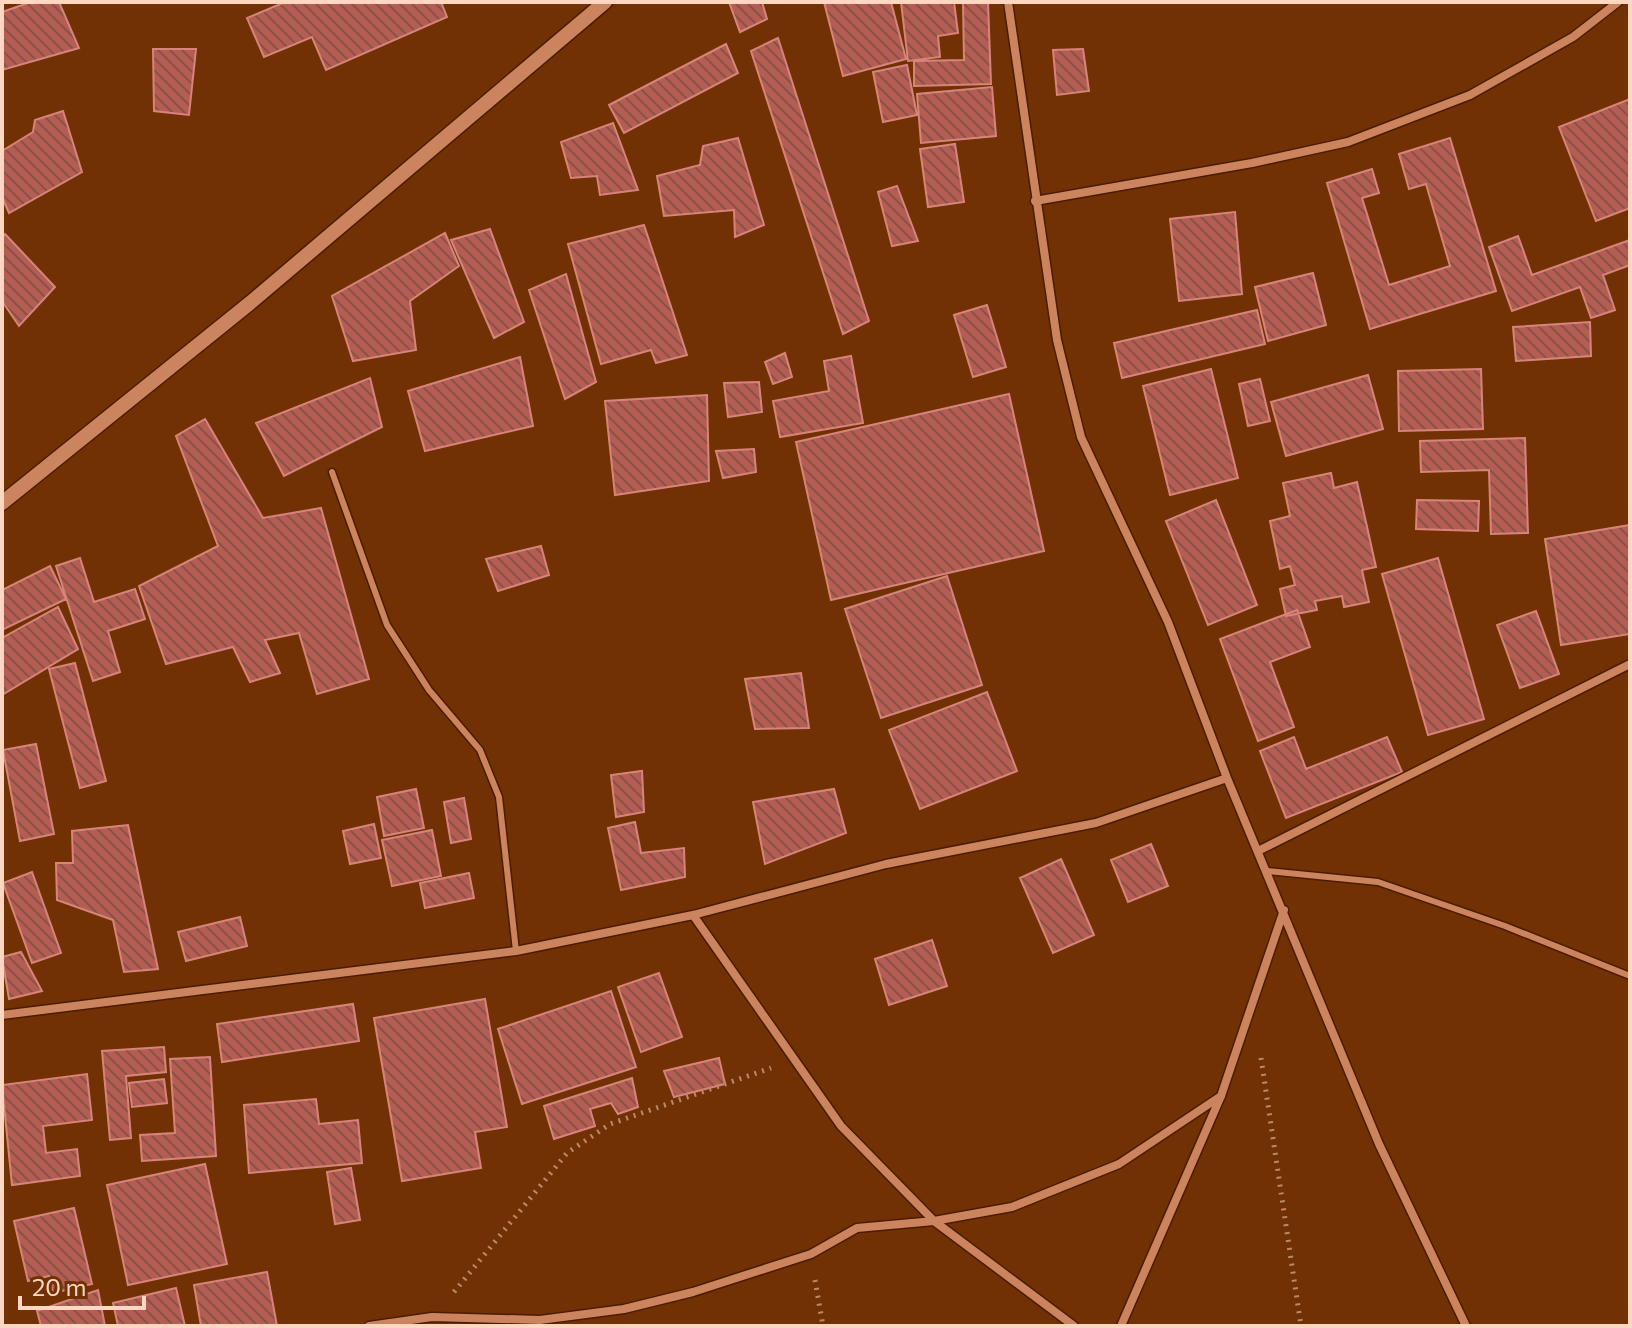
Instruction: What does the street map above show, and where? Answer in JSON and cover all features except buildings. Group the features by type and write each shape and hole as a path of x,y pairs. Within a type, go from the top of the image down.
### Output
{"street":[{"path":"2,503 250,303 605,2"},
{"path":"1008,2 1057,340 1081,437 1168,622 1227,778 1285,910 1379,1144 1466,1326"},
{"path":"1035,201 1252,163 1348,142 1470,95 1573,37 1618,2"},
{"path":"1260,850 1630,664"},
{"path":"2,1015 516,951 693,915 886,864 1096,823 1227,778"},
{"path":"1121,1326 1221,1096 1285,910"},
{"path":"693,915 841,1126 934,1221 1074,1326"},
{"path":"369,1326 432,1317 540,1320 624,1309 693,1292 811,1254 857,1228 934,1221 1012,1207 1119,1164 1221,1096"}],"lane":[{"path":"332,472 387,625 429,690 480,750 499,797 516,951"},
{"path":"1268,871 1378,882 1505,926 1630,976"}],"path":[{"path":"1254,1000 1301,1326"},
{"path":"432,1317 567,1153 610,1124 795,1060"},
{"path":"811,1254 823,1326"}]}
